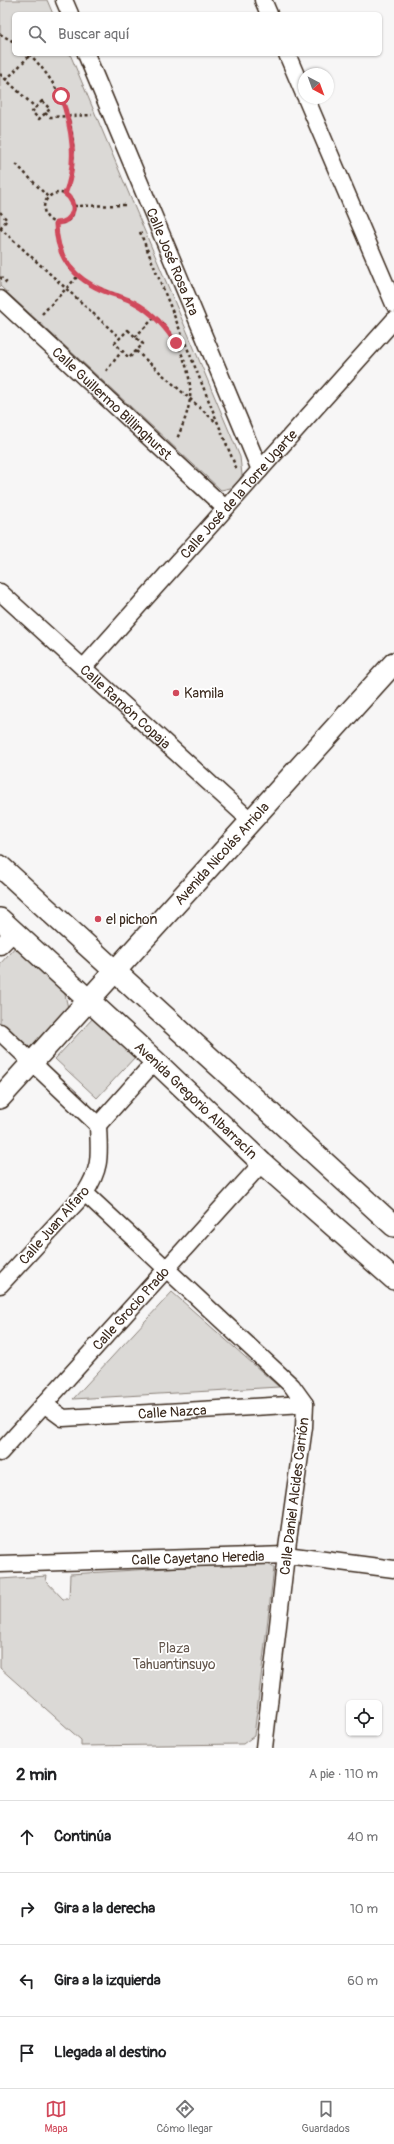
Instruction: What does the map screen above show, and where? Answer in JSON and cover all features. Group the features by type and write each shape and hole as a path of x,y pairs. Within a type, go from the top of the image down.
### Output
{"street":[{"path":"64,0 69,12"},
{"path":"264,0 269,12"},
{"name":"Calle José Rosa Ara","path":"87,56 260,470"},
{"path":"288,56 298,80"},
{"path":"309,104 394,304"},
{"name":"Calle Guillermo Billinghurst","path":"0,299 226,508"},
{"name":"Calle José de la Torre Ugarte","path":"84,667 394,320"},
{"name":"Calle Ramón Copaja","path":"0,592 84,667 251,821"},
{"name":"Avenida Nicolás Arriola","path":"0,1098 90,1001 115,971 394,663"},
{"path":"0,866 394,1226"},
{"name":"Avenida Gregorio Albarracín","path":"5,932 90,1001 155,1060 262,1163 394,1279"},
{"path":"0,1032 98,1125 155,1060"},
{"name":"Calle Juan Alfaro","path":"0,1285 85,1193 95,1177 100,1160 98,1125"},
{"name":"Calle Grocio Prado","path":"0,1453 262,1163"},
{"name":"Calle Daniel Alcides Carrión","path":"85,1193 292,1386 305,1404 304,1427 286,1555 264,1748"},
{"name":"Calle Nazca","path":"44,1404 63,1418 305,1404"},
{"name":"Calle Cayetano Heredia","path":"0,1564 286,1555 394,1568"}],"path":[{"path":"0,34 12,41"},
{"path":"6,80 28,56"},
{"path":"32,56 54,83 68,116 72,137 72,162 70,183 65,194"},
{"path":"0,74 36,108"},
{"path":"42,101 50,109 45,113 39,119 32,112 42,101"},
{"path":"89,108 94,122"},
{"path":"45,113 50,117 92,115"},
{"path":"16,164 48,197"},
{"path":"54,193 65,194 71,199 74,206 71,217 65,222 56,223 46,216 44,203 48,197 54,193"},
{"path":"74,206 128,206 126,198"},
{"path":"0,212 8,220 0,228 120,338"},
{"path":"56,223 58,247 63,257 78,276 90,285 138,304 155,317 182,352 189,381 190,399 184,423 176,439"},
{"path":"137,227 234,462"},
{"path":"42,314 78,276"},
{"path":"135,337 155,317"},
{"path":"128,330 143,344 129,358 115,343 120,338 128,330"},
{"path":"106,370 122,351"},
{"path":"136,351 218,424"}],"green space":[{"path":"0,0 47,0 52,12 12,12 12,56 71,56 240,457 242,475 235,487 221,490 0,286"},
{"path":"16,946 64,990 68,1008 27,1050 0,1025 0,964"},
{"path":"94,1017 136,1056 97,1098 55,1059"},
{"path":"172,1292 279,1387 73,1399"},
{"name":"Plaza Tahuantinsuyo","path":"265,1562 274,1568 254,1736 243,1744 81,1746 81,1740 0,1668 0,1579 47,1576 46,1581 63,1599 69,1599 70,1574"}],"place":[{"name":"Kamila","path":"176,693"},
{"name":"el pichon","path":"98,919"}],"route":[{"path":"61,96 68,116 72,137 73,154 70,183 65,194 71,199 74,206 71,217 65,222 56,223 58,247 63,257 78,276 90,285 138,304 147,310 155,317 176,343"}]}
